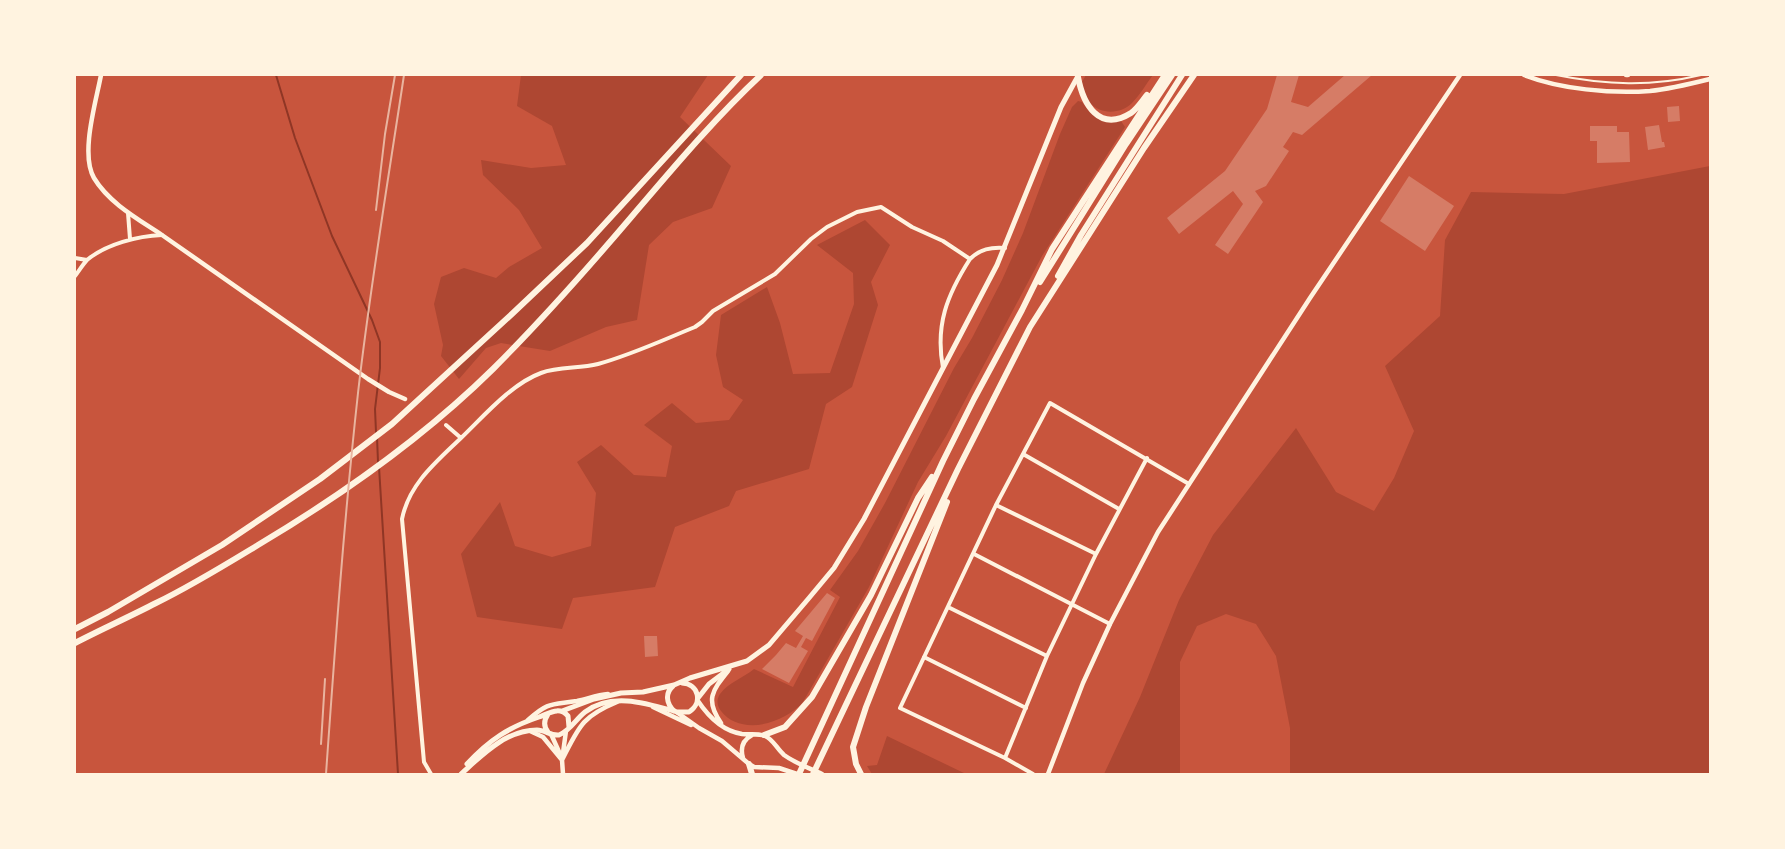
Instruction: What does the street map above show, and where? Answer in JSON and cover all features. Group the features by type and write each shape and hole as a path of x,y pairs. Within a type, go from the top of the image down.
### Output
{"highway":[{"path":"75,629 108,612 222,545 320,479 392,424 587,243 741,75"},
{"path":"75,643 156,603 220,568 292,525 365,477 396,452 485,377 530,332 735,99 761,75"},
{"path":"798,774 943,462 1052,249 1164,75"},
{"path":"1078,76 1082,94 1090,109 1099,116 1114,119 1133,112 1164,75"},
{"path":"1022,310 1126,144 1172,75"},
{"path":"813,774 958,469 1030,327 1080,235 1182,75"},
{"path":"1030,327 1144,148 1194,75"},
{"path":"764,735 785,727 812,697 871,595 918,498 943,462"},
{"path":"861,774 856,764 853,747 922,564 938,528 958,469"},
{"path":"747,762 752,774"}],"main road":[{"path":"676,711 668,704 667,698 668,693 676,684 690,678 747,662 769,645 834,568 864,519 1005,248 1061,107 1078,76"},
{"path":"460,774 502,740 513,734 538,730 559,735 592,707 608,702 644,703 676,711 689,712 693,709 709,684 731,667"},
{"path":"460,774 476,754 512,727 553,711 562,711 594,699 621,693 643,692 684,682 693,687 698,699"},
{"path":"562,711 570,719 568,729"},
{"path":"549,714 544,722 544,726 550,733"}],"street":[{"path":"101,75 88,152 93,177 103,191 128,213 162,234 368,379 388,392 405,399"},
{"path":"1048,774 1083,683 1110,624 1158,532 1310,298 1460,75"},
{"path":"1524,75 1560,85 1622,91 1649,91 1710,79"},
{"path":"431,774 424,762 402,519 405,505 415,487 433,464 520,384 541,372 567,367 596,365 645,348 694,327 713,311 774,274 811,238 827,227 857,212 881,207 912,227 943,241 970,259"},
{"path":"128,213 130,239"},
{"path":"75,276 87,260 98,254 130,239 162,234"},
{"path":"943,368 940,353 942,319 954,283 974,255 993,247 1005,248"},
{"path":"75,258 87,260"},
{"path":"1033,774 900,708 996,505 1050,403 1189,484"},
{"path":"446,425 461,438"},
{"path":"1023,454 1119,509"},
{"path":"1004,758 1047,656 1096,554 1147,458"},
{"path":"996,505 1096,554"},
{"path":"974,554 1110,624"},
{"path":"948,607 1047,656"},
{"path":"924,657 1026,708"},
{"path":"723,726 713,710 711,699 715,688 731,667"},
{"path":"528,720 555,702 621,693"},
{"path":"698,699 705,712 723,726 740,734 764,735 782,754 822,774"},
{"path":"562,760 574,734 582,723 599,710 620,701"},
{"path":"644,703 722,741 754,767 773,767 798,774"},
{"path":"676,711 698,728"},
{"path":"563,774 562,760 568,729"},
{"path":"530,731 543,737 562,760"},
{"path":"550,733 562,760"},
{"path":"747,762 742,755 742,745 745,740 754,735"}],"lane":[{"path":"1556,75 1614,84 1657,82 1701,75"}],"shaded area":[{"path":"521,75 708,75 680,117 731,166 712,208 673,222 649,245 637,320 606,327 550,351 501,343 486,348 459,379 441,356 443,345 434,304 441,277 464,268 496,278 509,267 542,248 519,210 483,175 481,160 531,168 566,165 552,126 517,106"},
{"path":"1086,75 1153,75 1132,103 1127,107 1111,112 1100,110 1088,101 1082,82"},
{"path":"1078,101 1082,102 1090,112 1099,118 1109,121 1121,121 1125,127 1042,256 946,436 918,482 869,587 803,702 785,716 763,724 740,724 730,719 719,707 719,696 728,686 754,669 793,687 840,597 830,590 858,551 885,503 954,368 1002,280 1023,233 1060,134 1072,107"},
{"path":"1710,166 1710,774 1290,774 1290,728 1276,656 1256,624 1226,614 1197,626 1180,662 1180,774 1104,774 1140,697 1179,600 1213,535 1296,428 1336,492 1374,511 1394,478 1414,431 1385,366 1440,316 1445,240 1471,192 1564,194"},
{"path":"865,220 890,245 871,282 878,305 852,387 826,404 809,469 736,491 729,506 675,527 655,587 573,598 562,629 477,617 461,554 500,502 515,546 552,557 591,546 596,493 577,462 601,445 634,475 666,477 672,446 644,425 672,403 696,423 729,420 743,400 723,387 716,355 721,315 767,287 780,323 793,374 830,373 854,304 853,273 817,245"},
{"path":"887,736 966,774 872,774 867,766 877,765"}],"building":[{"path":"1277,75 1299,75 1291,102 1308,107 1345,75 1372,75 1302,135 1293,132 1283,147 1289,151 1266,186 1255,191 1263,202 1228,254 1215,245 1243,204 1233,191 1179,234 1167,218 1225,171 1267,109"},
{"path":"1679,106 1680,121 1668,122 1667,107"},
{"path":"1659,125 1662,142 1664,142 1665,147 1648,150 1645,127"},
{"path":"1590,126 1617,126 1617,132 1629,132 1630,162 1597,163 1597,141 1590,141"},
{"path":"1409,176 1454,206 1425,251 1380,221"},
{"path":"827,593 835,598 812,641 806,638 801,647 808,651 789,683 762,669 786,643 796,648 803,636 795,631"},
{"path":"644,636 657,636 658,656 645,657"}],"waterway":[{"path":"276,75 295,138 332,236 372,320 380,342 380,368 375,409 376,432"},
{"path":"377,437 378,462"},
{"path":"379,467 398,774"}],"railway":[{"path":"376,210 385,134 395,75"},
{"path":"326,774 336,631 358,393 404,75"},
{"path":"321,744 325,679"}]}
